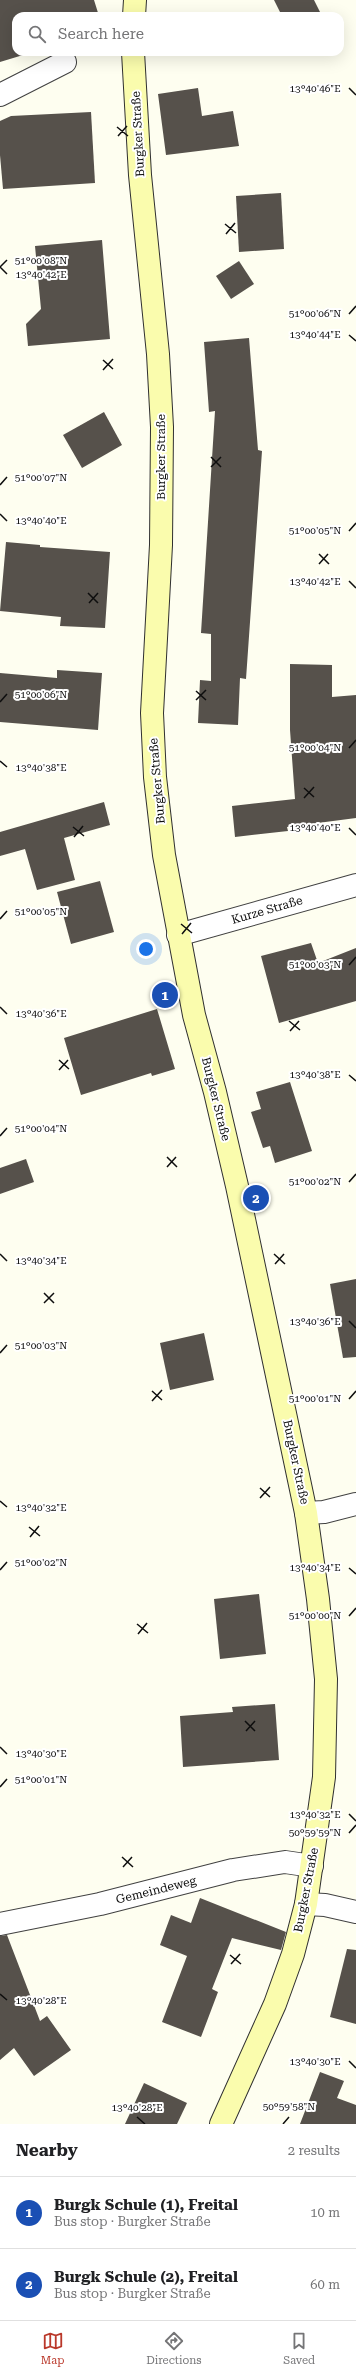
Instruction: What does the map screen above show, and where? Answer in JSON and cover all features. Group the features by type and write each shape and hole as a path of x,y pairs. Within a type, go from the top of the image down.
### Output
{"main road":[{"path":"134,12 135,0"},
{"name":"Burgker Straße","path":"133,56 140,175 158,354 162,427 161,546 152,713 155,777 164,855 194,1015 215,1092 237,1186 306,1514 318,1599 326,1679 324,1777 306,1904 293,1954 275,2004 221,2124"}],"street":[{"path":"0,95 65,62"},
{"name":"Kurze Straße","path":"178,934 356,885"},
{"path":"306,1514 324,1512 356,1504"},
{"name":"Gemeindeweg","path":"0,1924 100,1904 233,1870 285,1862 312,1866"},
{"path":"306,1904 325,1905 356,1912"}],"building":[{"path":"0,0 94,0 98,12 12,12 12,56 20,56 0,62"},
{"path":"274,0 314,0 320,12 280,12"},
{"path":"198,88 202,116 233,111 239,146 166,155 158,94"},
{"path":"91,112 95,183 3,189 0,155 0,121 11,116"},
{"path":"281,193 284,249 239,252 236,196"},
{"path":"102,240 110,339 28,346 26,324 41,309 35,246"},
{"path":"239,261 254,284 231,299 216,276"},
{"path":"249,338 258,450 262,451 246,679 240,678 238,725 198,723 200,680 211,681 211,634 201,633 215,411 209,412 204,342"},
{"path":"104,412 122,445 82,468 63,435"},
{"path":"6,542 40,545 40,547 110,552 105,628 60,626 61,617 0,611"},
{"path":"290,664 332,665 332,697 356,695 356,818 287,827 288,831 235,837 232,806 295,799 290,730"},
{"path":"57,670 102,673 98,730 0,722 0,673 57,678"},
{"path":"104,802 110,825 64,838 75,880 37,890 25,849 0,856 0,832"},
{"path":"100,881 114,932 71,944 57,892"},
{"path":"311,943 318,963 356,948 356,1001 279,1023 261,956"},
{"path":"157,1009 175,1069 152,1076 151,1073 81,1095 64,1038"},
{"path":"290,1082 312,1151 275,1163 270,1146 263,1148 251,1112 261,1109 256,1092"},
{"path":"26,1159 34,1182 0,1194 0,1168"},
{"path":"356,1279 356,1357 343,1358 330,1284"},
{"path":"204,1333 214,1380 170,1390 160,1343"},
{"path":"259,1594 266,1654 220,1659 214,1599"},
{"path":"275,1704 279,1760 183,1767 180,1716 233,1712 232,1707"},
{"path":"200,1898 286,1932 281,1950 232,1938 212,1989 218,1992 201,2037 162,2022 187,1956 160,1945 171,1915 191,1923"},
{"path":"7,1935 40,2021 47,2016 71,2050 34,2076 14,2048 0,2060 0,1936"},
{"path":"347,1949 356,1950 356,2024 330,2017"},
{"path":"320,2072 344,2081 337,2098 356,2105 356,2124 300,2124"},
{"path":"144,2083 187,2103 177,2124 125,2124"}],"place":[{"name":"Burgk Schule (1), Freital","path":"165,995"},
{"name":"Burgk Schule (2), Freital","path":"256,1198"}]}
